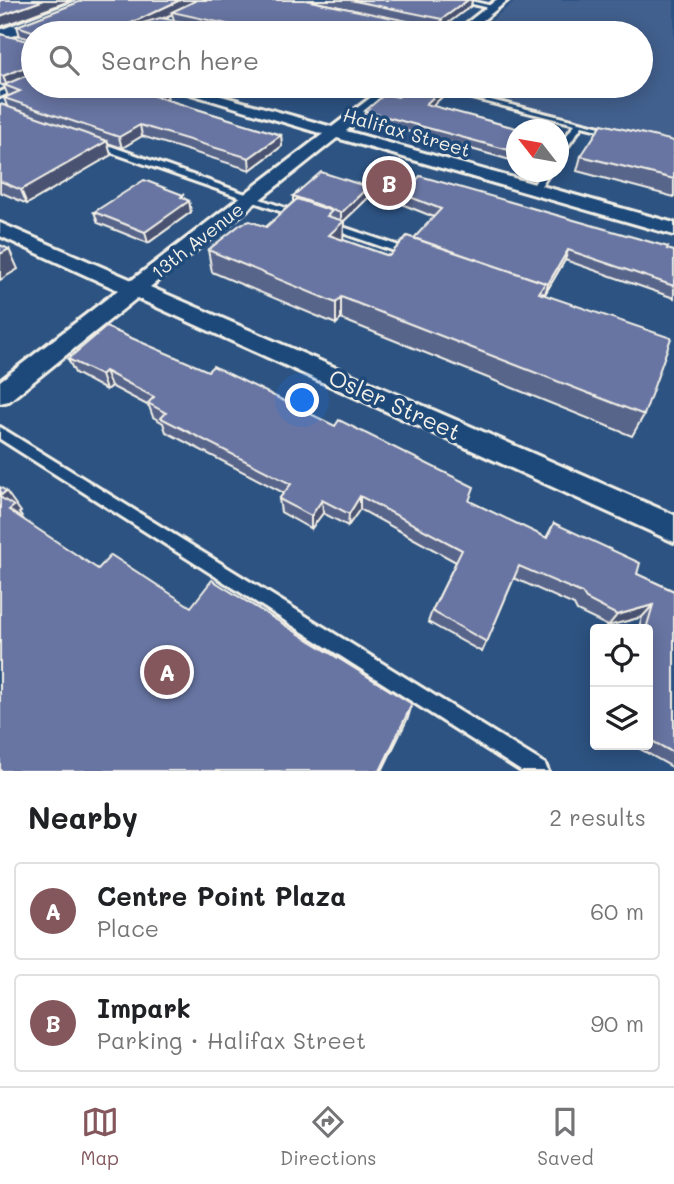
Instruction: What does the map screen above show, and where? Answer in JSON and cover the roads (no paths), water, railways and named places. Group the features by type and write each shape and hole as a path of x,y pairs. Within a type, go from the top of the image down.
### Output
{"main road":[{"path":"0,24 65,0"},
{"path":"41,21 94,0"},
{"path":"0,37 21,29"}],"street":[{"path":"476,21 499,3"},
{"path":"0,37 21,43"},
{"name":"Halifax Street","path":"212,98 674,229"},
{"name":"13th Avenue","path":"0,394 378,98"},
{"name":"Osler Street","path":"0,229 136,287 674,530"}],"lane":[{"path":"164,21 211,0"},
{"path":"458,0 499,3"},
{"path":"0,95 21,85"},
{"path":"475,98 620,133"},
{"path":"569,139 580,124"},
{"path":"87,141 417,256"},
{"path":"534,190 539,182"},
{"path":"0,432 538,771"}],"place":[{"name":"Impark","path":"389,183"},
{"name":"Centre Point Plaza","path":"167,672"}]}
